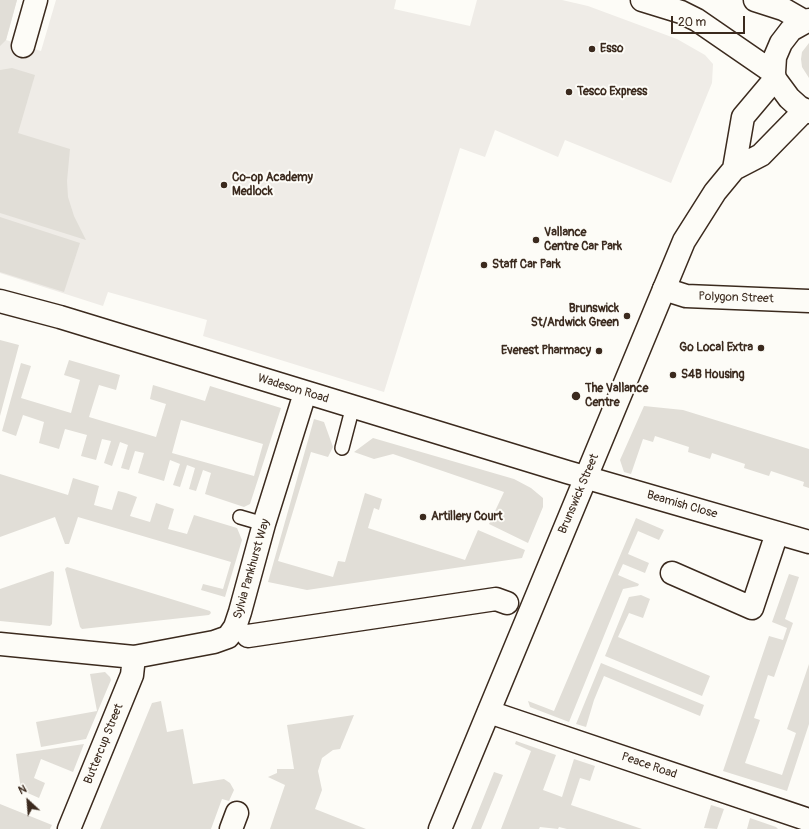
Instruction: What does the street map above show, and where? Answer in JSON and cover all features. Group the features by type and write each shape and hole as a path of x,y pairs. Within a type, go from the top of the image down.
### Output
{"main road":[{"path":"23,46 36,0"},
{"path":"642,0 681,12 697,20 775,76 789,98 807,111"},
{"path":"755,0 783,9 806,20"},
{"path":"775,76 775,57 781,42 791,30 806,20"},
{"name":"Brunswick Street","path":"734,169 743,116 775,76"},
{"name":"Brunswick Street","path":"440,829 684,241 715,192 734,169 761,155 807,111"},
{"name":"Polygon Street","path":"664,289 686,296 809,301"},
{"name":"Wadeson Road","path":"0,301 60,317 305,393 353,406 586,477"},
{"name":"Sylvia Pankhurst Way","path":"0,644 134,657 214,642 228,637 235,627 240,612 264,524 305,393"},
{"name":"Beamish Close","path":"586,477 809,542"},
{"path":"672,573 752,608 777,533"},
{"path":"248,636 496,599 507,603"},
{"name":"Buttercup Street","path":"69,829 132,674 134,657"},
{"name":"Peace Road","path":"489,712 809,820"}],"lane":[{"path":"342,448 353,406"},
{"path":"240,517 264,524"}],"shaded area":[{"name":"Co-op Academy Medlock","path":"0,0 17,0 6,40 41,51 56,0 396,0 394,9 470,26 477,0 562,0 588,6 677,39 705,55 713,64 712,83 671,183 565,140 558,157 495,130 485,157 460,148 384,392 203,336 207,320 108,292 103,306 0,273"},
{"path":"0,0 17,0 6,40 0,46"},
{"path":"809,43 809,78 802,67 801,59 802,52"},
{"path":"12,68 35,75 18,133 70,149 67,181 68,197 74,216 86,240 0,213 0,70"},
{"path":"0,217 80,243 64,292 0,272"},
{"path":"0,340 19,345 0,416"},
{"path":"69,360 120,375 116,390 99,385 89,417 156,437 166,404 150,399 153,385 205,401 210,386 281,408 250,504 244,507 205,494 211,473 203,470 196,491 189,489 195,468 187,465 180,487 173,485 180,464 170,460 164,481 138,473 144,453 135,451 129,470 121,468 128,445 120,442 112,466 104,463 111,441 102,439 96,460 81,456 87,435 65,429 59,449 39,443 44,422 23,415 16,436 2,431 21,363 31,366 21,398 71,413 80,380 64,375","holes":["181,420 263,444 254,476 172,453"]},
{"path":"644,406 683,410 809,449 809,488 803,486 804,482 771,471 769,476 744,468 745,464 712,453 710,459 688,452 689,447 655,436 653,442 643,439 631,474 624,472 620,460"},
{"path":"314,419 324,422 333,447 328,457 311,452 278,561 333,577 338,561 345,562 365,493 382,499 379,510 374,508 368,528 465,560 478,530 525,550 522,558 307,590 268,582"},
{"path":"373,438 514,479 531,488 543,498 543,507 528,543 489,524 504,492 393,454 374,459 354,452"},
{"path":"0,474 68,495 73,478 99,486 94,505 112,510 118,491 126,493 137,497 130,516 150,522 156,503 174,509 168,529 187,534 194,515 237,528 242,540 225,597 201,590 203,584 223,589 231,562 78,517 69,544 65,544 55,517 0,537"},
{"path":"636,518 664,530 659,540 638,531 628,554 649,563 645,573 623,564 618,575 639,584 638,586 623,589 569,722 530,707 528,701 554,711"},
{"path":"67,567 210,611 211,613 209,615 82,629 80,627 65,569"},
{"path":"52,571 54,572 52,624 50,626 0,621 0,589"},
{"path":"789,574 799,577 785,619 793,623 774,677 768,675 754,718 760,720 745,763 782,775 796,733 787,729 809,664 809,724 787,791 723,771 769,636 783,640 787,628 772,622"},
{"path":"641,595 650,599 643,618 629,613 618,637 710,676 702,696 605,656 629,597"},
{"path":"601,663 704,705 700,716 604,676 594,700 586,727 576,724"},
{"path":"105,672 111,680 86,739 41,747 36,722 97,711 90,674"},
{"path":"161,701 167,732 183,729 193,784 224,779 230,783 234,790 229,801 222,799 211,829 100,829 152,703"},
{"path":"354,715 340,749 333,750 322,758 318,771 322,790 315,809 366,829 270,829 285,785 268,777 277,773 277,769 294,769 287,725"},
{"path":"516,741 556,755 543,790 562,797 574,759 595,766 590,781 580,778 571,805 642,829 567,829 559,827 558,829 540,827 539,829 501,829 531,751 515,744"},
{"path":"84,744 73,772 41,759 34,778 45,783 39,798 21,790 16,754"},
{"path":"494,772 503,775 481,829 471,829"},
{"path":"0,804 52,825 50,829 0,829"},
{"path":"711,805 724,809 717,829 704,828"},
{"path":"750,818 776,827 778,829 747,829"}],"place":[{"name":"Esso","path":"592,49"},
{"name":"Tesco Express","path":"569,92"},
{"name":"Co-op Academy Medlock","path":"224,185"},
{"name":"Vallance Centre Car Park","path":"536,240"},
{"name":"Staff Car Park","path":"484,265"},
{"name":"Brunswick St/Ardwick Green","path":"627,316"},
{"name":"Go Local Extra","path":"761,348"},
{"name":"Everest Pharmacy","path":"599,351"},
{"name":"S4B Housing","path":"673,375"},
{"name":"The Vallance Centre","path":"576,396"},
{"name":"Artillery Court","path":"423,517"}]}
